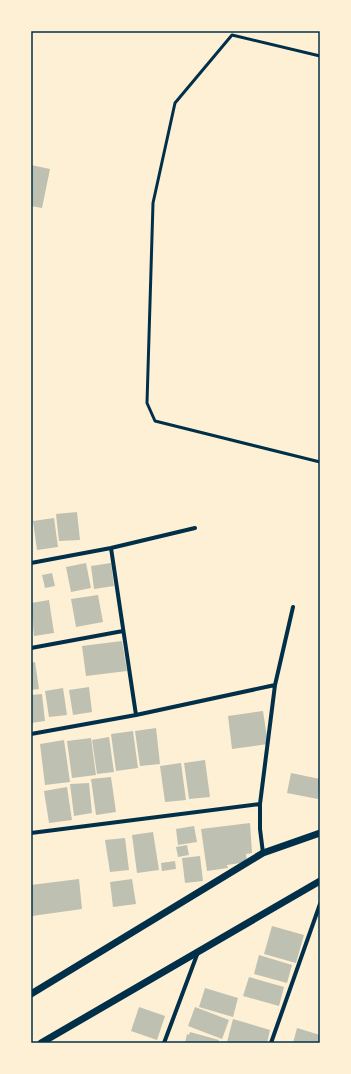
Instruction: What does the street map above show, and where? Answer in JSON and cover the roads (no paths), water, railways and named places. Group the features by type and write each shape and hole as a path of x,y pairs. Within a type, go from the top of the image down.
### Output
{"street":[{"path":"31,563 111,548 195,528"},
{"path":"111,548 136,716"},
{"path":"263,853 260,829 260,804 274,685 293,607"},
{"path":"31,648 123,631"},
{"path":"31,734 136,716 274,685"},
{"path":"31,833 260,804"},
{"path":"31,994 263,853 320,833"},
{"path":"41,1043 54,1034 320,881"},
{"path":"271,1043 320,904"},
{"path":"164,1043 198,952"},
{"path":"51,1043 54,1034"}],"lane":[{"path":"320,56 232,35 175,103 153,203 146,403 155,421 320,462"}]}
